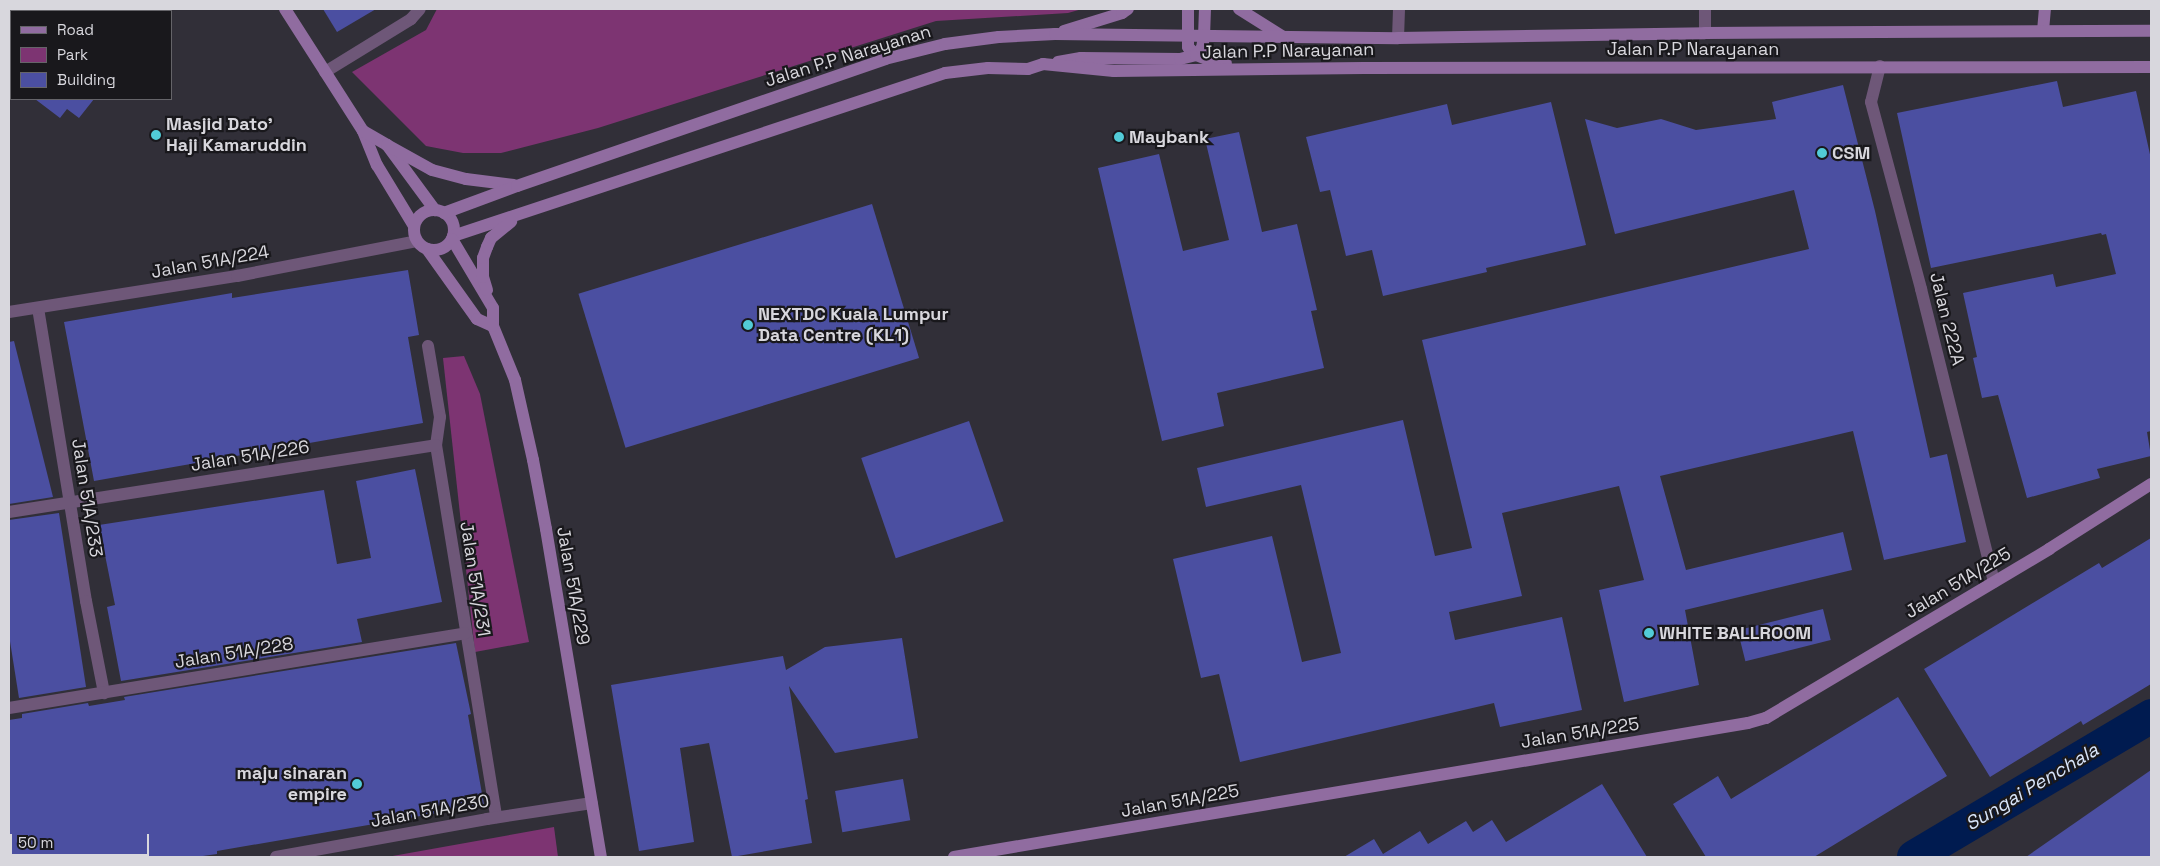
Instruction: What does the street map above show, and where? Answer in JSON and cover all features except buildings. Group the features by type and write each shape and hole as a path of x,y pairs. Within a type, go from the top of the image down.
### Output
{"main road":[{"path":"285,9 363,131 377,165 414,226 422,245 477,319 493,326"},
{"path":"1055,34 1128,9"},
{"path":"1188,9 1188,47 1196,55 1214,62 1276,69"},
{"path":"1044,64 1081,58 1180,59 1196,55 1202,48 1205,9"},
{"path":"1239,9 1286,39"},
{"path":"2043,31 2044,9"},
{"name":"Jalan P.P Narayanan","path":"440,212 885,59 945,44 999,37 1055,34 1286,39 1706,33 2151,31"},
{"name":"Jalan P.P Narayanan","path":"452,238 658,167 944,73 988,68 1028,69 1044,64 1114,71 1880,66 2151,67"},
{"path":"363,131 432,170 466,179 517,186"},
{"path":"387,145 440,212 453,224 452,238 493,308"},
{"path":"414,226 422,214 440,212"},
{"path":"493,308 483,277 483,258 491,238 517,217"},
{"path":"422,245 441,249 452,238"},
{"name":"Jalan 51A/229","path":"493,308 493,326 515,380 533,460 601,857"},
{"name":"Jalan 51A/225","path":"954,857 1748,723 1782,710 1994,582 2151,484"}],"street":[{"path":"325,72 411,19 420,9"},
{"path":"1398,38 1399,9"},
{"path":"1705,9 1706,33"},
{"name":"Jalan 222A","path":"1880,66 1872,102 1994,582"},
{"name":"Jalan 51A/224","path":"9,312 422,245"},
{"name":"Jalan 51A/233","path":"38,308 104,693"},
{"name":"Jalan 51A/231","path":"428,346 440,417 436,445 496,817"},
{"name":"Jalan 51A/226","path":"9,512 436,445"},
{"name":"Jalan 51A/228","path":"9,708 465,633"},
{"name":"Jalan 51A/230","path":"276,857 496,817 592,802"}],"green space":[{"path":"437,9 1082,9 1068,13 936,21 598,128 501,153 463,153 426,146 352,72 426,30"},
{"path":"464,356 480,394 529,642 475,652 443,358"},
{"path":"554,827 558,857 387,857"}],"waterway":[{"name":"Sungai Penchala","path":"1914,857 2151,716"}],"place":[{"name":"Masjid Dato' Haji Kamaruddin","path":"156,135"},
{"name":"Maybank","path":"1119,137"},
{"name":"CSM","path":"1822,153"},
{"name":"NEXTDC Kuala Lumpur Data Centre (KL1)","path":"748,325"},
{"name":"WHITE BALLROOM","path":"1649,633"},
{"name":"maju sinaran empire","path":"357,784"}]}
